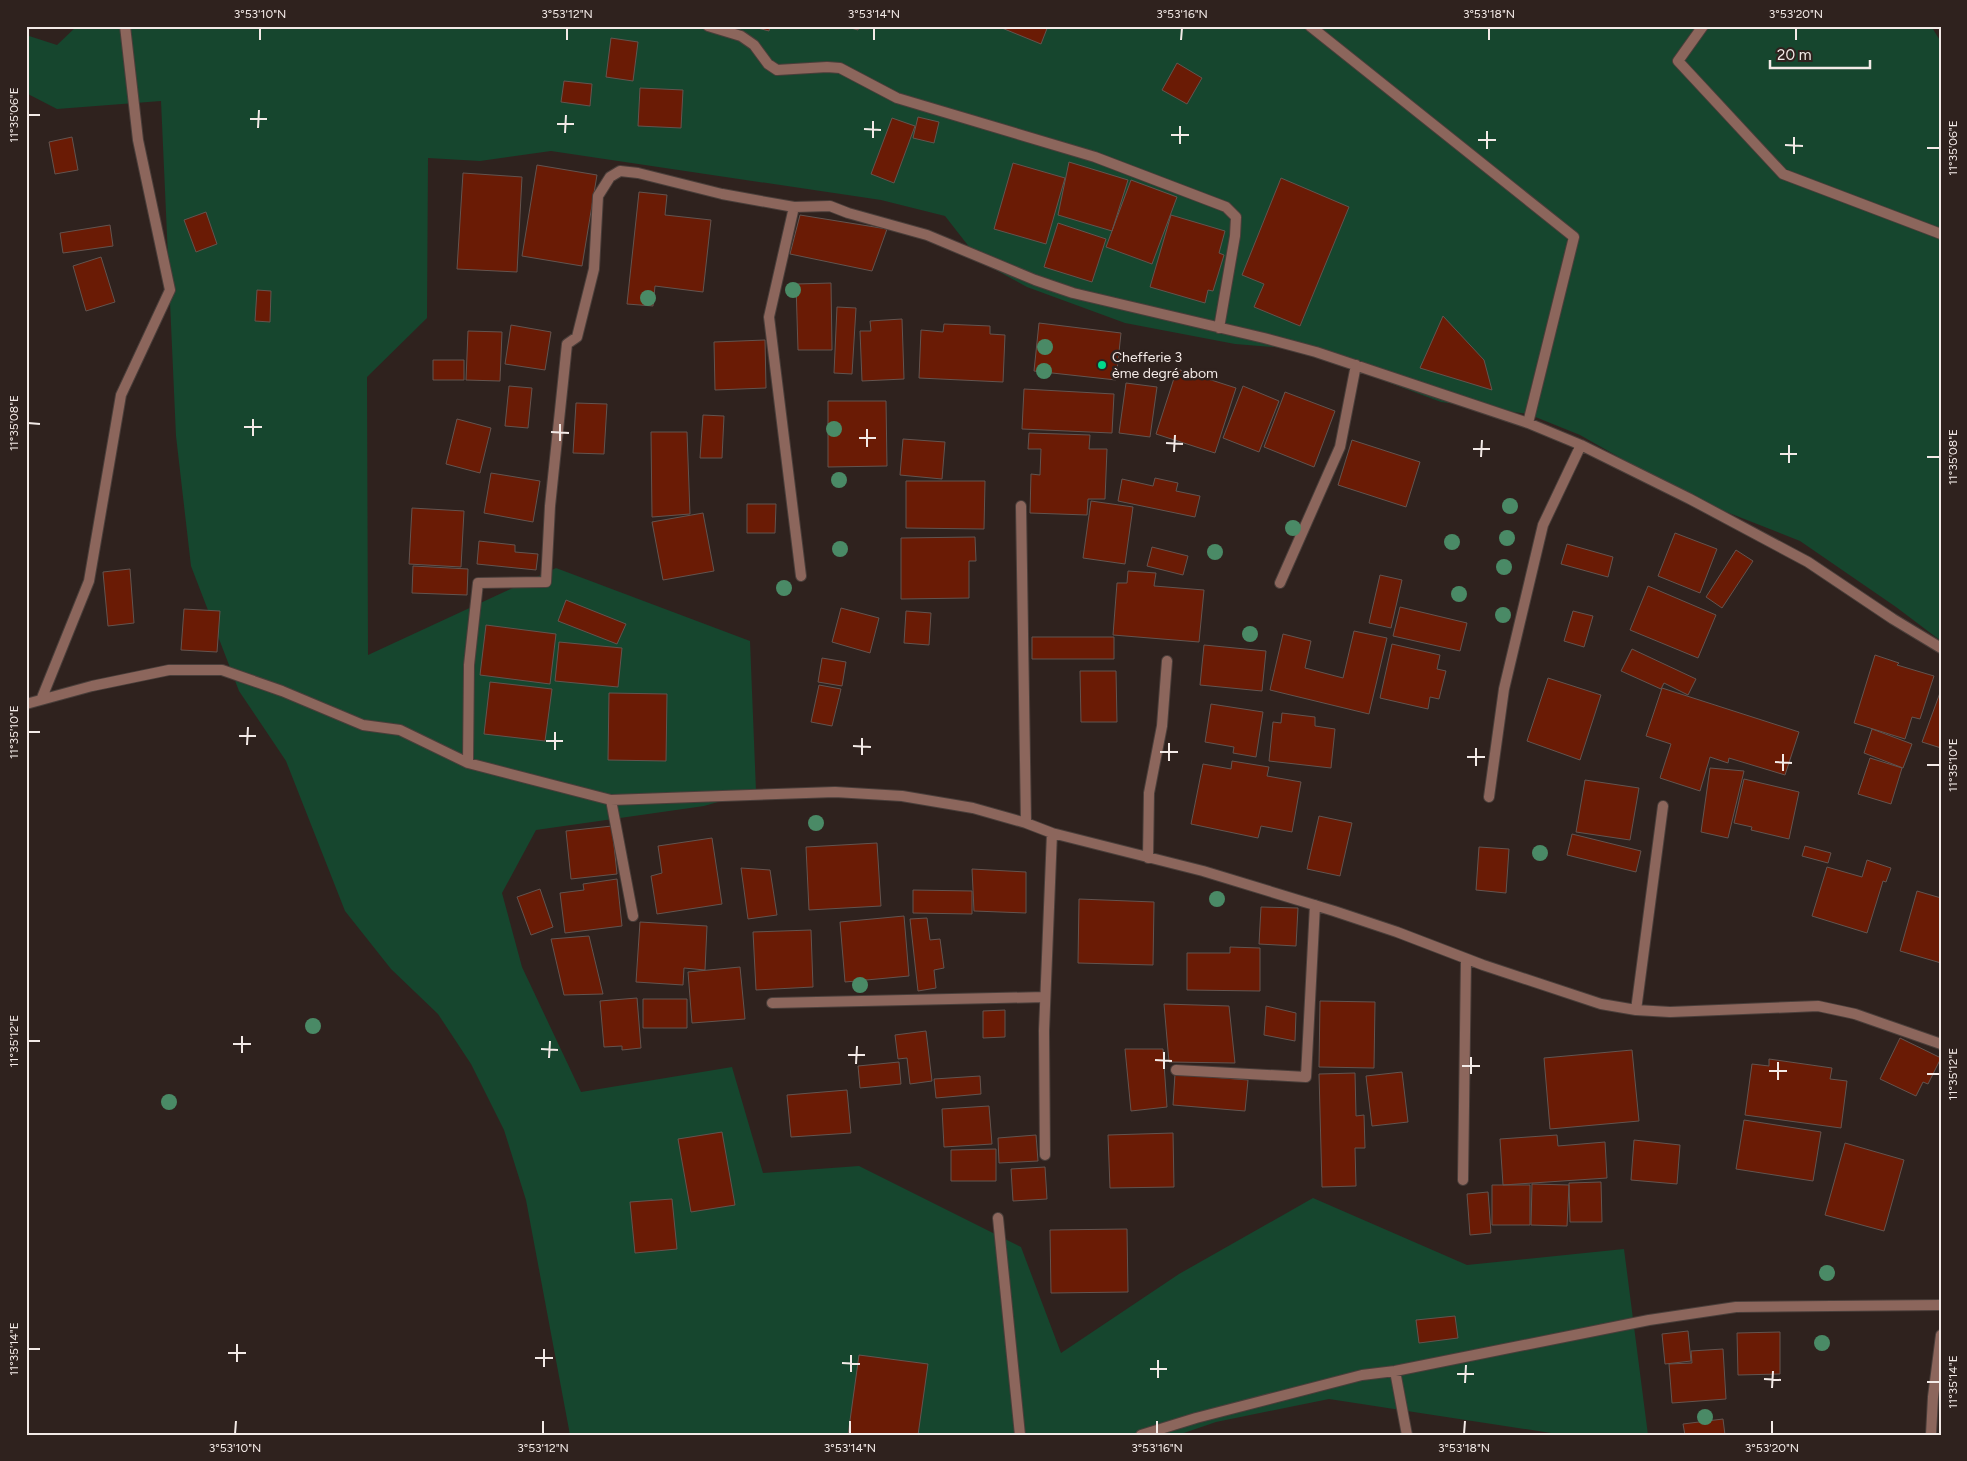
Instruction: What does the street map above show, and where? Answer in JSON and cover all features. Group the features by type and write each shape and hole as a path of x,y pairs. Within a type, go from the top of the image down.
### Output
{"street":[{"path":"41,700 89,581 121,395 170,290 138,140 125,26"},
{"path":"708,26 741,36 754,45 768,64 777,70 840,68 897,98 1096,157 1226,207 1236,217 1235,236 1219,328"},
{"path":"1310,26 1574,237 1528,423"},
{"path":"1703,26 1678,61 1783,174 1941,234"},
{"path":"468,763 470,665 478,582 546,582 550,506 567,344 578,337 594,268 598,196 610,177 620,171 638,173 722,194 794,207 830,206 927,236 1073,293 1264,338 1356,365 1528,423 1581,445 1690,499 1808,562 1893,620 1941,648"},
{"path":"794,207 769,317 801,576"},
{"path":"1280,583 1340,447 1356,365"},
{"path":"1489,797 1504,689 1543,525 1581,445"},
{"path":"1021,506 1026,823"},
{"path":"1148,858 1149,793 1162,726 1167,661"},
{"path":"26,704 92,686 169,670 222,670 282,691 363,725 400,730 468,763 611,800 845,793 902,796 973,808 1026,823 1052,833 1203,871 1397,932 1466,959 1601,1004 1636,1010 1670,1012 1818,1006 1855,1014 1941,1044"},
{"path":"611,800 633,916"},
{"path":"1636,1010 1663,806"},
{"path":"1045,1155 1044,1031 1052,833"},
{"path":"1176,1070 1306,1078 1315,906"},
{"path":"1463,1180 1466,959"},
{"path":"772,1003 1045,997"},
{"path":"998,1218 1020,1435"},
{"path":"1141,1435 1196,1418 1362,1375 1395,1371 1649,1320 1736,1307 1941,1305"},
{"path":"1932,1435 1933,1397 1941,1335"},
{"path":"1395,1371 1407,1435"}],"green space":[{"path":"77,26 1931,26 1941,42 1941,641 1896,607 1800,541 1691,498 1580,435 1528,414 1441,402 1374,377 1322,351 1235,344 1125,323 1027,287 981,262 945,216 881,200 551,151 480,161 428,158 427,318 367,377 368,655 556,568 750,641 756,791 704,806 536,830 502,893 522,967 581,1092 732,1067 763,1173 859,1166 1021,1247 1061,1353 1179,1274 1313,1198 1467,1265 1624,1249 1648,1435 1564,1435 1329,1399 1216,1422 1178,1435 570,1435 526,1200 504,1130 471,1064 438,1014 391,969 345,911 286,761 239,691 191,566 176,436 161,101 57,109 26,93 26,35 57,45"}],"building":[{"path":"750,26 770,26 769,31"},
{"path":"844,26 859,26 858,30"},
{"path":"997,26 1048,26 1041,44"},
{"path":"611,38 638,42 633,81 606,77"},
{"path":"1177,63 1202,78 1187,104 1162,90"},
{"path":"564,81 592,84 590,106 561,102"},
{"path":"640,88 683,90 681,128 638,126"},
{"path":"918,117 939,122 934,143 913,138"},
{"path":"892,118 915,126 894,183 871,174"},
{"path":"72,137 78,170 55,174 49,142"},
{"path":"1069,162 1128,180 1112,231 1058,215"},
{"path":"1013,163 1065,178 1046,244 994,229"},
{"path":"537,165 597,175 582,266 522,256"},
{"path":"463,173 522,177 517,272 457,269"},
{"path":"1281,178 1349,207 1300,326 1254,307 1264,284 1242,275"},
{"path":"1131,180 1177,197 1152,264 1106,247"},
{"path":"639,192 667,195 665,215 711,220 703,292 655,286 653,306 627,304"},
{"path":"206,212 217,244 196,252 184,220"},
{"path":"800,215 887,229 872,271 790,254"},
{"path":"1171,215 1225,231 1219,253 1224,255 1213,291 1208,290 1205,303 1150,287"},
{"path":"1058,223 1106,239 1092,282 1044,267"},
{"path":"110,225 113,246 63,253 60,233"},
{"path":"101,257 115,302 86,311 73,266"},
{"path":"831,283 832,350 798,350 796,284"},
{"path":"257,290 271,291 270,322 255,321"},
{"path":"837,307 856,308 852,374 834,373"},
{"path":"1443,316 1484,360 1492,390 1420,368"},
{"path":"902,319 904,379 862,381 860,331 871,331 870,321"},
{"path":"1039,323 1121,333 1116,380 1034,371"},
{"path":"944,324 990,326 990,334 1005,335 1003,382 919,378 921,330 943,332"},
{"path":"511,325 551,332 545,370 505,364"},
{"path":"468,331 502,332 500,381 466,380"},
{"path":"765,340 766,388 715,390 714,342"},
{"path":"433,360 464,360 464,380 433,380"},
{"path":"1177,369 1236,388 1215,453 1156,434"},
{"path":"1126,383 1157,387 1150,437 1119,433"},
{"path":"509,386 532,388 528,428 505,426"},
{"path":"1243,386 1279,401 1259,452 1223,438"},
{"path":"1024,389 1114,394 1112,433 1022,429"},
{"path":"1285,392 1335,411 1314,467 1264,447"},
{"path":"828,401 886,401 887,466 828,467"},
{"path":"576,403 607,404 604,454 573,453"},
{"path":"703,415 724,416 722,458 700,458"},
{"path":"457,419 491,428 480,473 446,464"},
{"path":"651,432 687,432 690,514 652,517"},
{"path":"1029,433 1090,435 1089,449 1107,449 1105,499 1088,499 1087,515 1030,513 1031,474 1040,475 1041,449 1028,449"},
{"path":"903,439 945,442 942,479 900,475"},
{"path":"1352,440 1420,462 1406,507 1338,485"},
{"path":"491,473 540,481 533,522 484,513"},
{"path":"1155,478 1178,483 1176,491 1200,496 1195,517 1118,501 1122,479 1153,486"},
{"path":"906,481 985,481 984,529 906,528"},
{"path":"1091,501 1133,507 1125,564 1083,558"},
{"path":"747,504 776,504 775,533 747,533"},
{"path":"412,508 464,511 461,567 409,564"},
{"path":"703,513 714,571 663,580 652,522"},
{"path":"1675,533 1717,549 1700,593 1658,576"},
{"path":"975,537 976,561 969,561 969,598 901,599 901,538"},
{"path":"479,541 515,545 515,552 538,554 536,570 477,564"},
{"path":"1567,544 1613,557 1608,577 1561,564"},
{"path":"1152,547 1188,556 1183,575 1147,566"},
{"path":"1736,550 1753,561 1722,608 1706,597"},
{"path":"413,566 468,569 467,595 412,593"},
{"path":"130,569 134,623 108,626 103,572"},
{"path":"1128,571 1156,573 1154,586 1204,590 1199,642 1113,635 1117,583 1127,583"},
{"path":"1380,575 1402,580 1391,628 1369,623"},
{"path":"1648,586 1716,615 1698,658 1630,630"},
{"path":"566,600 626,624 617,644 558,621"},
{"path":"1400,607 1467,623 1460,651 1393,636"},
{"path":"841,608 879,618 870,653 832,642"},
{"path":"184,609 220,611 217,652 181,650"},
{"path":"906,611 931,613 929,645 904,643"},
{"path":"1573,611 1593,616 1584,647 1564,641"},
{"path":"486,625 556,634 550,684 480,675"},
{"path":"1354,631 1387,638 1369,714 1270,690 1283,634 1311,641 1305,668 1343,678"},
{"path":"1032,637 1114,637 1114,659 1032,659"},
{"path":"559,642 622,648 618,687 555,681"},
{"path":"1392,644 1440,655 1437,669 1446,671 1439,699 1430,697 1428,709 1380,698"},
{"path":"1204,645 1266,651 1262,691 1200,685"},
{"path":"1632,649 1696,679 1688,695 1664,683 1661,689 1621,671"},
{"path":"1875,655 1899,663 1897,665 1934,676 1920,719 1912,717 1905,739 1854,723"},
{"path":"822,658 846,662 842,686 818,682"},
{"path":"1080,671 1116,671 1117,722 1081,722"},
{"path":"1548,678 1601,695 1580,760 1527,741"},
{"path":"490,682 552,689 545,741 484,734"},
{"path":"819,685 841,689 832,726 811,722"},
{"path":"1662,688 1799,732 1785,775 1729,758 1728,763 1710,757 1700,791 1660,778 1671,744 1646,736"},
{"path":"1941,690 1941,748 1922,742"},
{"path":"609,693 667,694 666,761 608,760"},
{"path":"1211,704 1263,712 1256,757 1233,753 1234,747 1205,742"},
{"path":"1282,713 1315,717 1315,726 1335,729 1331,768 1269,761 1273,722 1281,723"},
{"path":"1872,729 1912,744 1903,768 1864,753"},
{"path":"1870,758 1902,768 1891,804 1858,794"},
{"path":"1232,761 1269,767 1267,776 1301,782 1292,832 1261,826 1258,838 1191,824 1203,764 1231,769"},
{"path":"1710,768 1744,771 1728,838 1701,832"},
{"path":"1744,779 1799,792 1789,839 1751,830 1752,827 1734,823"},
{"path":"1585,780 1639,788 1630,840 1576,832"},
{"path":"1319,816 1352,823 1340,876 1307,869"},
{"path":"612,826 617,874 571,879 566,831"},
{"path":"1572,834 1641,851 1636,872 1567,855"},
{"path":"712,838 722,904 657,914 651,876 662,873 658,846"},
{"path":"877,843 881,906 809,910 806,847"},
{"path":"1805,846 1831,853 1828,863 1802,856"},
{"path":"1479,847 1509,849 1506,893 1476,890"},
{"path":"1867,860 1891,868 1886,882 1883,881 1867,933 1812,916 1827,867 1862,877"},
{"path":"741,868 770,870 777,915 748,919"},
{"path":"972,869 1026,872 1026,913 974,911"},
{"path":"617,879 622,926 565,933 560,893 584,890 583,884"},
{"path":"540,889 553,927 531,935 517,897"},
{"path":"913,890 972,891 972,914 913,913"},
{"path":"1917,891 1941,898 1941,963 1900,951"},
{"path":"1079,899 1154,902 1153,965 1078,963"},
{"path":"1261,907 1298,908 1296,946 1259,944"},
{"path":"904,916 909,976 845,982 840,922"},
{"path":"927,918 930,940 940,939 944,968 934,970 936,988 918,991 910,919"},
{"path":"640,922 707,926 705,970 684,968 683,985 636,982"},
{"path":"811,930 813,987 756,990 753,932"},
{"path":"589,936 603,994 564,995 551,939"},
{"path":"1230,947 1260,948 1260,991 1187,990 1187,953 1230,953"},
{"path":"740,967 745,1019 692,1023 688,972"},
{"path":"637,998 641,1048 622,1050 622,1046 604,1047 600,1001"},
{"path":"643,999 687,999 687,1028 643,1028"},
{"path":"1320,1001 1375,1002 1374,1068 1319,1067"},
{"path":"1164,1004 1229,1006 1235,1063 1169,1062"},
{"path":"1266,1006 1296,1013 1295,1041 1264,1035"},
{"path":"1005,1010 1005,1037 983,1038 983,1011"},
{"path":"926,1031 932,1081 910,1084 907,1058 898,1059 895,1035"},
{"path":"1900,1038 1941,1058 1928,1084 1923,1082 1916,1096 1880,1079"},
{"path":"1125,1049 1163,1049 1167,1107 1131,1111"},
{"path":"1632,1050 1639,1121 1550,1129 1544,1058"},
{"path":"1769,1059 1832,1068 1830,1079 1847,1081 1841,1128 1745,1115 1752,1064 1769,1066"},
{"path":"899,1062 901,1084 860,1088 858,1066"},
{"path":"1402,1072 1408,1122 1372,1126 1366,1076"},
{"path":"1355,1073 1356,1116 1364,1115 1365,1148 1355,1148 1356,1186 1322,1187 1319,1074"},
{"path":"1175,1074 1248,1080 1245,1111 1173,1105"},
{"path":"980,1076 981,1094 936,1098 934,1079"},
{"path":"847,1090 851,1133 791,1137 787,1095"},
{"path":"989,1106 992,1144 944,1147 942,1109"},
{"path":"1744,1120 1821,1132 1813,1181 1736,1169"},
{"path":"722,1132 735,1205 691,1212 678,1139"},
{"path":"1173,1133 1174,1187 1110,1188 1108,1135"},
{"path":"1036,1135 1038,1161 999,1163 998,1138"},
{"path":"1557,1135 1558,1146 1605,1142 1607,1178 1503,1185 1500,1139"},
{"path":"1634,1140 1680,1145 1677,1184 1631,1180"},
{"path":"1845,1143 1904,1160 1884,1231 1825,1215"},
{"path":"996,1149 996,1181 951,1181 951,1150"},
{"path":"1045,1167 1047,1199 1013,1201 1011,1169"},
{"path":"1601,1182 1602,1222 1570,1222 1569,1183"},
{"path":"1532,1184 1569,1185 1567,1226 1531,1225"},
{"path":"1492,1185 1530,1185 1530,1225 1492,1225"},
{"path":"1488,1192 1491,1233 1470,1235 1467,1194"},
{"path":"672,1199 677,1249 635,1253 630,1202"},
{"path":"1127,1229 1128,1292 1051,1293 1050,1230"},
{"path":"1455,1316 1458,1338 1419,1343 1416,1320"},
{"path":"1688,1331 1691,1361 1665,1364 1662,1334"},
{"path":"1780,1332 1780,1374 1738,1375 1737,1333"},
{"path":"1723,1349 1726,1399 1672,1403 1669,1364 1692,1363 1691,1351"},
{"path":"859,1355 928,1364 918,1435 848,1435"},
{"path":"1723,1419 1725,1435 1685,1435 1683,1424"}],"place":[{"name":"Chefferie 3 ème degré abom","path":"1102,365"}]}
